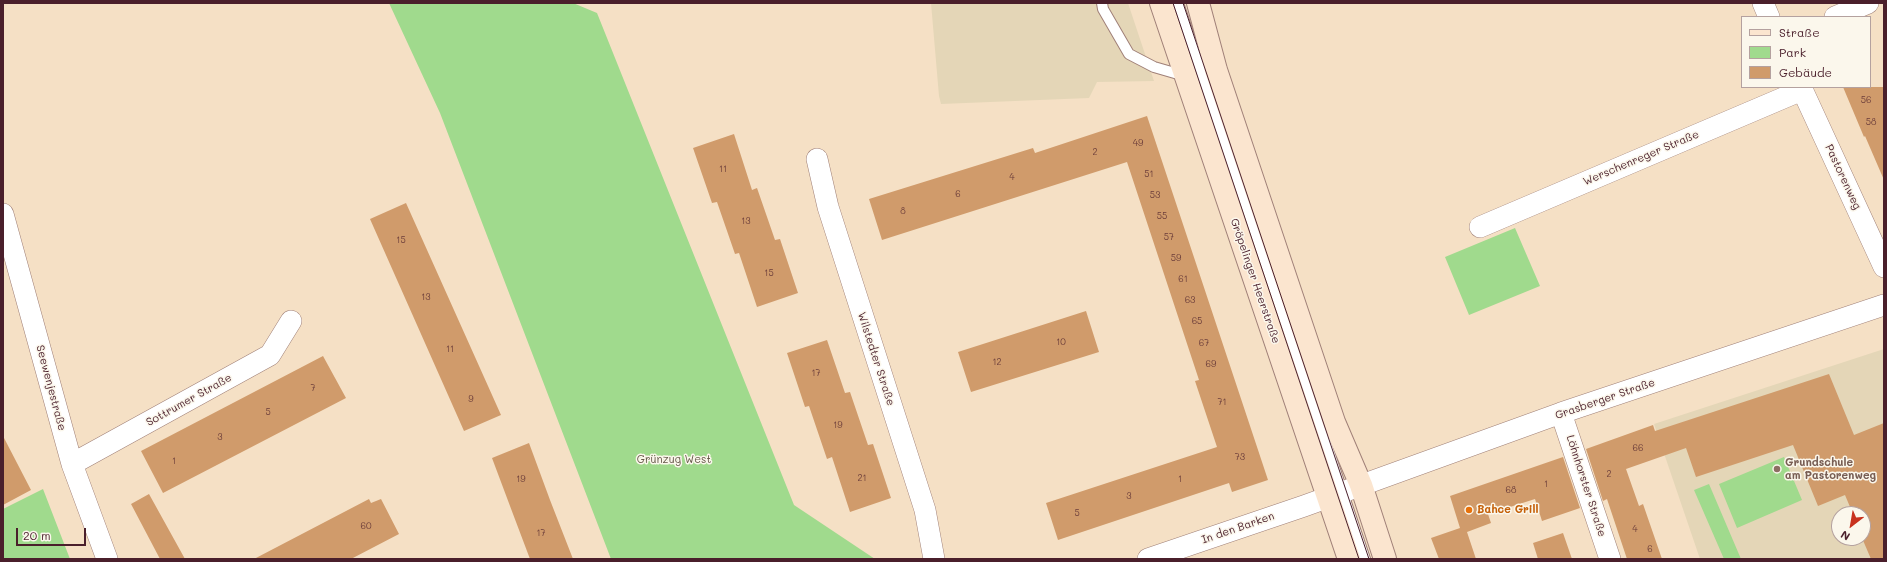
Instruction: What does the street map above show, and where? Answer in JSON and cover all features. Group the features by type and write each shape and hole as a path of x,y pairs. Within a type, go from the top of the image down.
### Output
{"main road":[{"name":"Gröpelinger Heerstraße","path":"1161,3 1186,76 1344,491 1385,559"},
{"name":"Gröpelinger Heerstraße","path":"1198,3 1216,70 1331,415 1344,491 1349,559"}],"street":[{"path":"1763,3 1769,16"},
{"path":"1837,16 1868,3"},
{"name":"Werschenreger Straße","path":"1480,226 1801,88"},
{"name":"Pastorenweg","path":"1801,88 1884,267"},
{"name":"Wilstedter Straße","path":"817,159 828,207 925,510 934,559"},
{"name":"Seewenjestraße","path":"3,214 72,464 107,559"},
{"name":"Grasberger Straße","path":"1344,491 1561,413 1884,305"},
{"name":"Sottrumer Straße","path":"72,464 270,355 291,321"},
{"name":"Löhnhorster Straße","path":"1561,413 1610,559"},
{"name":"In den Barken","path":"1148,559 1344,491"}],"lane":[{"path":"1102,3 1103,9 1129,54 1154,67 1186,76"},
{"path":"1178,3 1344,491 1365,559"}],"shaded area":[{"path":"931,3 1128,3 1154,81 1097,82 1089,98 941,104 939,96"},
{"name":"Grundschule am Pastorenweg","path":"1884,349 1884,559 1700,559 1654,424"}],"green space":[{"name":"Grünzug West","path":"389,3 573,3 597,13 794,505 875,559 611,559 440,113"},
{"path":"1515,228 1540,286 1469,315 1445,257"},
{"path":"1784,457 1802,500 1737,528 1719,484"},
{"path":"1709,484 1741,559 1724,559 1694,490"},
{"path":"43,489 70,559 3,559 3,509"}],"building":[{"path":"1884,87 1884,180 1865,136 1864,137 1843,88"},
{"path":"1147,116 1268,480 1232,492 1229,483 1058,540 1046,503 1217,447 1195,381 1199,380 1127,162 882,240 869,199 1033,148 1035,153"},
{"path":"734,134 752,190 757,188 775,240 780,239 798,293 757,307 739,253 735,254 717,202 712,203 693,148"},
{"path":"406,203 501,415 464,431 370,219"},
{"path":"1086,311 1099,352 971,392 958,352"},
{"path":"827,340 845,393 850,392 868,445 873,444 891,498 850,512 832,457 827,459 809,406 805,407 787,353"},
{"path":"323,356 346,398 163,493 141,451"},
{"path":"1829,374 1854,435 1884,423 1884,559 1871,559 1865,546 1871,546 1871,506 1850,506 1845,495 1818,506 1793,445 1696,477 1686,448 1626,469 1639,506 1643,504 1662,559 1627,559 1607,499 1603,501 1586,449 1653,425 1655,431"},
{"path":"3,436 31,490 3,505"},
{"path":"529,443 573,559 530,559 492,458"},
{"path":"1563,457 1580,508 1542,521 1535,499 1488,514 1491,523 1467,532 1476,559 1439,559 1431,538 1460,528 1450,496"},
{"path":"149,494 185,559 160,559 131,504"},
{"path":"369,499 371,503 381,499 399,534 351,559 254,559"},
{"path":"1563,533 1572,559 1538,559 1533,543"}],"tram line":[{"path":"1173,3 1359,559"},
{"path":"1183,3 1369,559"}],"place":[{"name":"Grundschule am Pastorenweg","path":"1777,469"},
{"name":"Bahce Grill","path":"1469,510"}]}
